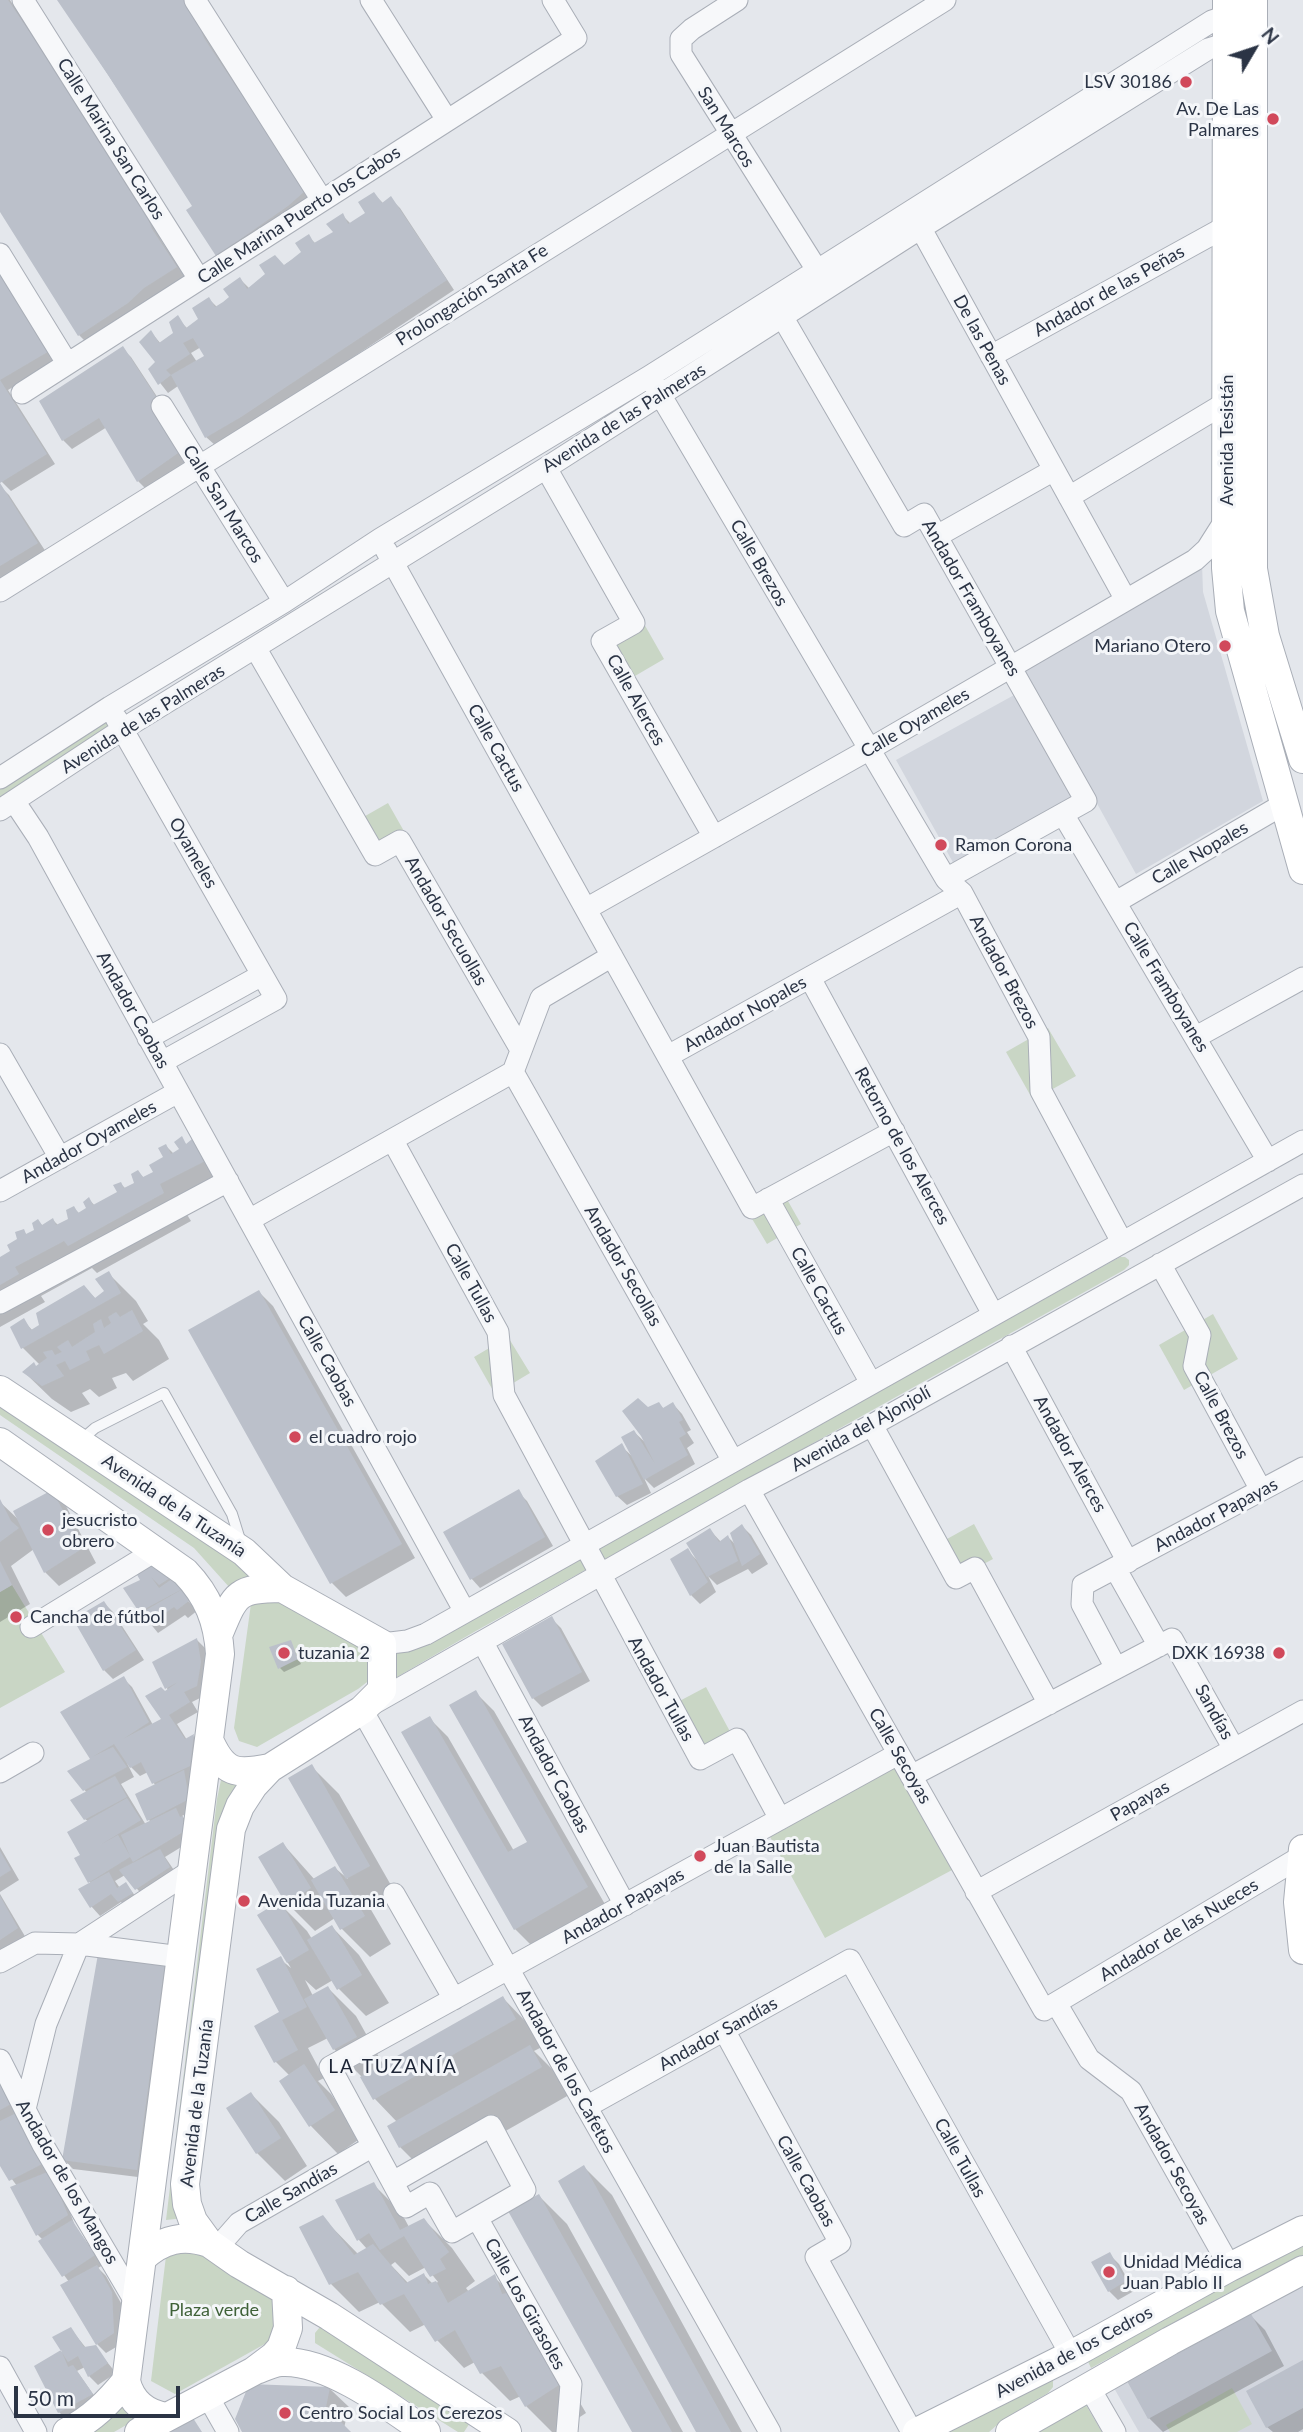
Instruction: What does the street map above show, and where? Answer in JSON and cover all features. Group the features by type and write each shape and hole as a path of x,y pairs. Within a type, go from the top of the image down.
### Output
{"street":[{"name":"Calle Marina San Carlos","path":"23,0 199,279"},
{"path":"195,0 322,200"},
{"path":"371,0 447,120"},
{"name":"Calle Marina Puerto los Cabos","path":"22,393 576,38 553,0"},
{"name":"San Marcos","path":"737,0 681,39 681,54 817,270"},
{"name":"Prolongación Santa Fe","path":"0,592 198,465 945,0"},
{"name":"Avenida de las Palmeras","path":"0,778 110,707 284,603 380,539 650,376 817,270 916,219 1208,49 1240,19"},
{"name":"Avenida Tesistán","path":"1240,19 1227,226 1226,568 1230,611 1303,870"},
{"name":"Avenida Tesistán","path":"1240,19 1253,569 1265,636 1303,759"},
{"name":"Avenida de las Palmeras","path":"7,805 122,729 256,649 392,561 546,468 783,318 916,219"},
{"name":"De las Penas","path":"916,219 1126,600"},
{"name":"Andador de las Peñas","path":"991,356 1227,226"},
{"path":"0,254 67,363"},
{"name":"Andador Framboyanes","path":"783,318 904,526 923,514 937,536 1086,801"},
{"name":"Calle Brezos","path":"650,376 868,750"},
{"path":"1069,497 1227,401"},
{"name":"Calle San Marcos","path":"162,406 284,603"},
{"name":"Calle Alerces","path":"546,468 634,623 602,640 713,837"},
{"path":"937,536 1054,470"},
{"name":"Calle Oyameles","path":"586,909 868,750 1202,555 1227,518"},
{"name":"Calle Cactus","path":"380,539 612,956"},
{"name":"Andador Secuollas","path":"256,649 375,855 400,841 521,1050"},
{"name":"Oyameles","path":"110,707 276,999 162,1062"},
{"path":"868,750 954,886"},
{"name":"Andador Nopales","path":"612,956 668,1056 810,978 1086,801"},
{"name":"Calle Nopales","path":"1116,902 1284,804"},
{"name":"Andador Caobas","path":"7,805 38,837 249,1220"},
{"name":"Calle Framboyanes","path":"1063,814 1268,1161"},
{"name":"Andador Brezos","path":"954,886 1039,1037 1041,1091 1115,1247"},
{"path":"249,1220 513,1072 541,998 612,956"},
{"path":"148,1038 262,975"},
{"name":"Retorno de los Alerces","path":"810,978 993,1314"},
{"path":"1196,1037 1303,978"},
{"path":"0,1054 60,1158"},
{"path":"668,1056 752,1208 894,1131"},
{"name":"Andador Secollas","path":"513,1072 733,1461"},
{"name":"Andador Oyameles","path":"0,1191 178,1092"},
{"name":"Calle Tullas","path":"393,1141 498,1332 504,1395 583,1545"},
{"name":"Avenida del Ajonjolí","path":"382,1644 407,1641 426,1634 1303,1141"},
{"path":"0,1303 228,1181"},
{"name":"Avenida del Ajonjolí","path":"362,1710 749,1490 1303,1185"},
{"name":"Calle Cactus","path":"768,1199 871,1383"},
{"name":"Calle Caobas","path":"249,1220 465,1612"},
{"path":"1115,1247 1124,1283"},
{"name":"Calle Brezos","path":"1160,1264 1200,1335 1194,1366 1261,1489"},
{"name":"Andador Alerces","path":"1011,1346 1122,1565"},
{"name":"Avenida de la Tuzanía","path":"0,1390 244,1552 282,1588 382,1644"},
{"path":"872,1424 956,1578 975,1568 1049,1703"},
{"name":"Avenida de la Tuzanía","path":"0,1441 185,1572 200,1588 212,1611 219,1633 220,1654 142,2258"},
{"name":"Andador Papayas","path":"1116,1668 1082,1604 1083,1585 1303,1468"},
{"name":"Calle Secoyas","path":"749,1490 1044,2010 1056,2003"},
{"path":"583,1545 599,1576"},
{"path":"31,1627 155,1551"},
{"name":"Sandías","path":"1122,1565 1166,1643 1234,1749"},
{"name":"Andador Tullas","path":"599,1576 700,1759 737,1739 780,1819"},
{"path":"219,1633 228,1611 242,1593 253,1589 282,1588"},
{"name":"Andador Caobas","path":"483,1643 625,1905"},
{"path":"911,1776 1166,1643"},
{"path":"362,1710 382,1690 382,1644"},
{"name":"Avenida de la Tuzanía","path":"362,1710 270,1768 247,1796 231,1829 185,2184 187,2204 193,2221 213,2245 239,2264 286,2290 507,2432"},
{"name":"Andador de los Cafetos","path":"362,1710 770,2432"},
{"name":"Papayas","path":"976,1892 1303,1711"},
{"path":"209,1740 216,1756 232,1771 247,1773 270,1768"},
{"path":"0,1772 33,1753"},
{"name":"Andador Papayas","path":"373,2146 330,2067 898,1754"},
{"path":"1303,1849 1298,1902 1303,1950"},
{"name":"Andador de las Nueces","path":"1056,2003 1302,1856"},
{"path":"24,2109 46,2024 79,1944 192,1870"},
{"path":"394,1894 454,1999"},
{"path":"0,1962 36,1943 79,1944 181,1957"},
{"name":"Calle Tullas","path":"850,1960 1071,2355"},
{"name":"Andador Sandías","path":"586,2107 850,1960"},
{"name":"Andador Secoyas","path":"1056,2003 1089,2059 1131,2091 1230,2267"},
{"name":"Calle Caobas","path":"724,2030 840,2244 816,2257 912,2432"},
{"name":"Andador de los Mangos","path":"0,2060 43,2145 136,2303"},
{"path":"373,2146 406,2207 430,2193 452,2232 525,2190 491,2126 393,2182"},
{"name":"Calle Sandías","path":"213,2245 240,2223 373,2146"},
{"name":"Calle Los Girasoles","path":"477,2218 571,2384 567,2432"},
{"name":"Avenida de los Cedros","path":"917,2432 1071,2355 1303,2230"},
{"path":"167,2417 157,2416 140,2407 128,2391 126,2381 142,2258 162,2243 174,2239 197,2239 213,2245"},
{"name":"Avenida de los Cedros","path":"1010,2432 1170,2341 1303,2270"},
{"path":"254,2371 274,2356 285,2338 289,2317 286,2290"},
{"path":"139,2432 254,2371 281,2362 328,2371 368,2393 425,2432"},
{"path":"0,2367 36,2432"},
{"path":"68,2432 107,2404 126,2381"},
{"path":"1088,2387 1115,2432"},
{"path":"207,2395 228,2432"}],"lane":[{"path":"79,1442 95,1428 164,1393 232,1514 244,1552"}],"shaded area":[{"path":"1202,563 1203,592 1263,801 1136,874 1022,668"},
{"path":"1016,694 1075,800 955,866 896,760"},
{"path":"1303,2285 1303,2432 1139,2432 1114,2388"}],"green space":[{"path":"639,615 664,659 623,683 597,639"},
{"path":"107,717 114,725 0,800 0,786"},
{"path":"388,803 409,840 374,860 353,823"},
{"path":"1048,1028 1076,1076 1033,1100 1006,1052"},
{"path":"780,1187 801,1224 767,1244 745,1207"},
{"path":"1120,1257 1129,1260 1129,1265 1124,1270 397,1677 391,1654 518,1591"},
{"path":"1213,1314 1238,1359 1184,1390 1159,1345"},
{"path":"508,1337 530,1373 495,1394 474,1357"},
{"path":"0,1400 252,1573 230,1588 194,1548 0,1415"},
{"path":"974,1524 993,1559 948,1583 929,1549"},
{"name":"Cancha de fútbol","path":"12,1585 65,1672 0,1708 0,1592"},
{"path":"253,1589 349,1634 368,1655 371,1679 257,1747 239,1741 234,1728"},
{"path":"706,1687 734,1739 701,1757 672,1705"},
{"path":"911,1758 967,1862 825,1938 769,1835"},
{"path":"242,1766 191,2179 203,2216 166,2220 217,1799 222,1775"},
{"name":"Plaza verde","path":"180,2239 286,2290 288,2328 175,2394 151,2381 166,2256"},
{"path":"1303,2239 1303,2262 1226,2294 1091,2368 1084,2353"},
{"path":"329,2316 477,2412 464,2432 458,2432 315,2343 315,2333"},
{"path":"1053,2379 1053,2387 1048,2393 1004,2419 989,2432 918,2432"},
{"path":"1232,2388 1252,2424 1237,2432 1170,2432 1166,2425"},
{"path":"1083,2400 1102,2432 1032,2432"},
{"path":"126,2401 142,2416 114,2432 89,2432"}],"building":[{"path":"0,0 8,0 78,104 112,156 126,185 143,206 152,229 177,267 78,336 0,212"},
{"path":"57,0 186,0 204,38 305,191 216,256 186,210 192,206"},
{"path":"374,192 382,203 391,196 447,280 205,438 171,375 158,385 148,369 155,362 139,342 151,330 159,343 173,333 169,322 178,315 186,328 198,319 192,308 209,297 215,307 223,302 229,297 223,289 240,277 247,289 265,274 259,265 275,255 284,265 301,252 295,243 309,234 314,243 333,232 326,224 343,213 348,224 365,213 358,202","holes":["193,338 204,356 171,375 166,370 190,354 183,343"]},
{"path":"0,270 51,350 0,380"},
{"path":"123,346 188,446 137,482 99,418 62,441 39,401"},
{"path":"0,380 47,454 0,483"},
{"path":"0,483 38,543 0,566"},
{"path":"197,1135 209,1159 160,1184 164,1193 68,1246 64,1241 15,1267 19,1274 0,1285 0,1257 10,1251 7,1245 17,1239 15,1232 24,1229 26,1234 34,1230 32,1223 38,1219 42,1225 53,1218 56,1225 68,1219 66,1210 74,1206 78,1213 86,1208 83,1202 89,1197 93,1205 117,1192 113,1185 121,1182 124,1188 134,1183 131,1174 138,1170 143,1177 153,1172 149,1165 163,1157 158,1148 166,1144 171,1154 179,1149 174,1142 182,1136 186,1144"},
{"path":"109,1271 121,1293 21,1349 10,1327 24,1318 31,1330 39,1325 36,1313 84,1285 95,1298 104,1291 95,1279"},
{"name":"el cuadro rojo","path":"259,1290 402,1544 330,1584 188,1330"},
{"path":"132,1310 143,1331 104,1354 99,1345 86,1351 90,1360 70,1370 65,1361 56,1365 64,1376 42,1386 22,1372 34,1362 36,1366 47,1358 43,1352 52,1350 55,1355 62,1352 57,1347 68,1340 72,1347 95,1332 93,1324 101,1319 104,1328 111,1323 108,1317 116,1312 120,1317"},
{"path":"638,1398 648,1407 659,1402 663,1408 673,1402 683,1420 679,1422 686,1434 679,1438 688,1455 644,1480 621,1437 634,1430 655,1464 641,1436 622,1411"},
{"path":"622,1443 643,1484 616,1497 595,1461"},
{"path":"519,1489 545,1537 470,1580 443,1532"},
{"name":"jesucristo obrero","path":"52,1490 83,1548 44,1573 13,1511"},
{"path":"0,1499 11,1521 19,1528 0,1542"},
{"path":"742,1524 760,1554 742,1566 730,1533"},
{"path":"710,1528 719,1542 728,1535 738,1561 707,1577 686,1543"},
{"path":"688,1548 708,1582 690,1596 670,1559"},
{"path":"154,1556 173,1576 159,1585 151,1577 159,1588 172,1579 186,1587 139,1612 123,1588 140,1580 133,1568"},
{"path":"0,1561 12,1585 0,1592"},
{"path":"181,1590 190,1600 177,1610 174,1607 147,1625 139,1614"},
{"path":"104,1601 136,1650 103,1671 73,1619"},
{"path":"552,1616 582,1672 532,1699 502,1644"},
{"path":"197,1638 201,1662 197,1686 184,1692 190,1702 169,1715 185,1739 194,1734 190,1766 152,1784 141,1762 130,1768 114,1744 92,1757 113,1747 127,1767 83,1791 67,1771 90,1759 60,1712 124,1676 149,1722 123,1739 161,1719 145,1696 161,1687 165,1691 178,1682 165,1689 152,1662"},
{"name":"tuzania 2","path":"291,1640 298,1659 278,1669 269,1647"},
{"path":"476,1690 588,1887 514,1930 401,1732 430,1716 508,1852 527,1842 449,1705"},
{"path":"312,1764 370,1866 346,1879 288,1778"},
{"path":"184,1770 189,1799 147,1821 135,1794"},
{"path":"115,1776 127,1797 84,1820 70,1800"},
{"path":"127,1798 141,1820 100,1845 118,1835 130,1856 121,1835 176,1808 180,1817 183,1816 183,1832 133,1862 130,1857 88,1883 74,1858 80,1855 67,1832"},
{"path":"283,1842 311,1888 286,1904 258,1857"},
{"path":"160,1849 170,1867 135,1890 119,1870"},
{"path":"0,1851 11,1870 0,1877"},
{"path":"335,1866 365,1916 340,1930 311,1880"},
{"path":"109,1872 117,1888 126,1882 133,1893 118,1902 111,1894 90,1908 78,1889"},
{"path":"0,1896 18,1928 0,1940"},
{"path":"280,1901 309,1950 287,1963 257,1915"},
{"path":"332,1925 362,1975 337,1990 307,1940"},
{"path":"98,1954 165,1962 137,2170 62,2160"},
{"path":"281,1956 307,2007 282,2020 298,2050 274,2063 254,2026 279,2012 256,1969"},
{"path":"328,1986 357,2037 333,2050 304,1999"},
{"path":"503,1996 516,2019 373,2100 360,2077"},
{"path":"530,2045 542,2067 399,2148 387,2126"},
{"path":"304,2064 335,2110 309,2127 279,2081"},
{"path":"0,2077 11,2104 0,2110"},
{"path":"251,2092 281,2138 256,2154 226,2108"},
{"path":"16,2113 44,2163 9,2181 0,2166 0,2121"},
{"path":"584,2165 731,2432 696,2432 558,2181"},
{"path":"50,2171 68,2215 36,2236 10,2187"},
{"path":"374,2182 400,2230 424,2218 449,2252 440,2259 446,2269 430,2277 404,2236 380,2250 369,2233 357,2241 335,2200"},
{"path":"539,2194 672,2432 632,2432 508,2211"},
{"path":"323,2215 354,2255 373,2244 406,2283 424,2273 428,2284 436,2281 448,2303 495,2274 502,2294 507,2293 559,2385 525,2407 501,2366 480,2374 455,2330 435,2342 404,2294 380,2305 358,2272 329,2285 299,2227"},
{"path":"72,2220 95,2255 62,2277 38,2241"},
{"name":"Unidad Médica Juan Pablo II","path":"1110,2252 1126,2281 1108,2292 1091,2262"},
{"path":"97,2265 112,2292 114,2333 96,2345 60,2285"},
{"path":"1251,2314 1272,2351 1148,2419 1127,2381"},
{"path":"71,2327 84,2347 96,2345 108,2363 88,2377 78,2356 68,2362 52,2337"},
{"path":"61,2350 68,2367 73,2365 93,2394 58,2413 34,2366"},
{"path":"1303,2360 1303,2408 1266,2428 1246,2391"},
{"name":"Centro Social Los Cerezos","path":"249,2384 330,2387 326,2407 351,2432 242,2432 235,2419"},
{"path":"193,2418 202,2432 168,2432"}],"place":[{"name":"LSV 30186","path":"1186,82"},
{"name":"Av. De Las Palmares","path":"1273,119"},
{"name":"Mariano Otero","path":"1225,646"},
{"name":"Ramon Corona","path":"941,845"},
{"name":"el cuadro rojo","path":"295,1437"},
{"name":"jesucristo obrero","path":"48,1530"},
{"name":"Cancha de fútbol","path":"16,1617"},
{"name":"tuzania 2","path":"284,1653"},
{"name":"DXK 16938","path":"1279,1653"},
{"name":"Juan Bautista de la Salle","path":"700,1856"},
{"name":"Avenida Tuzania","path":"244,1901"},
{"name":"Unidad Médica Juan Pablo II","path":"1109,2272"},
{"name":"Centro Social Los Cerezos","path":"285,2413"}],"district":[{"name":"LA TUZANÍA","path":"393,2067"}]}
